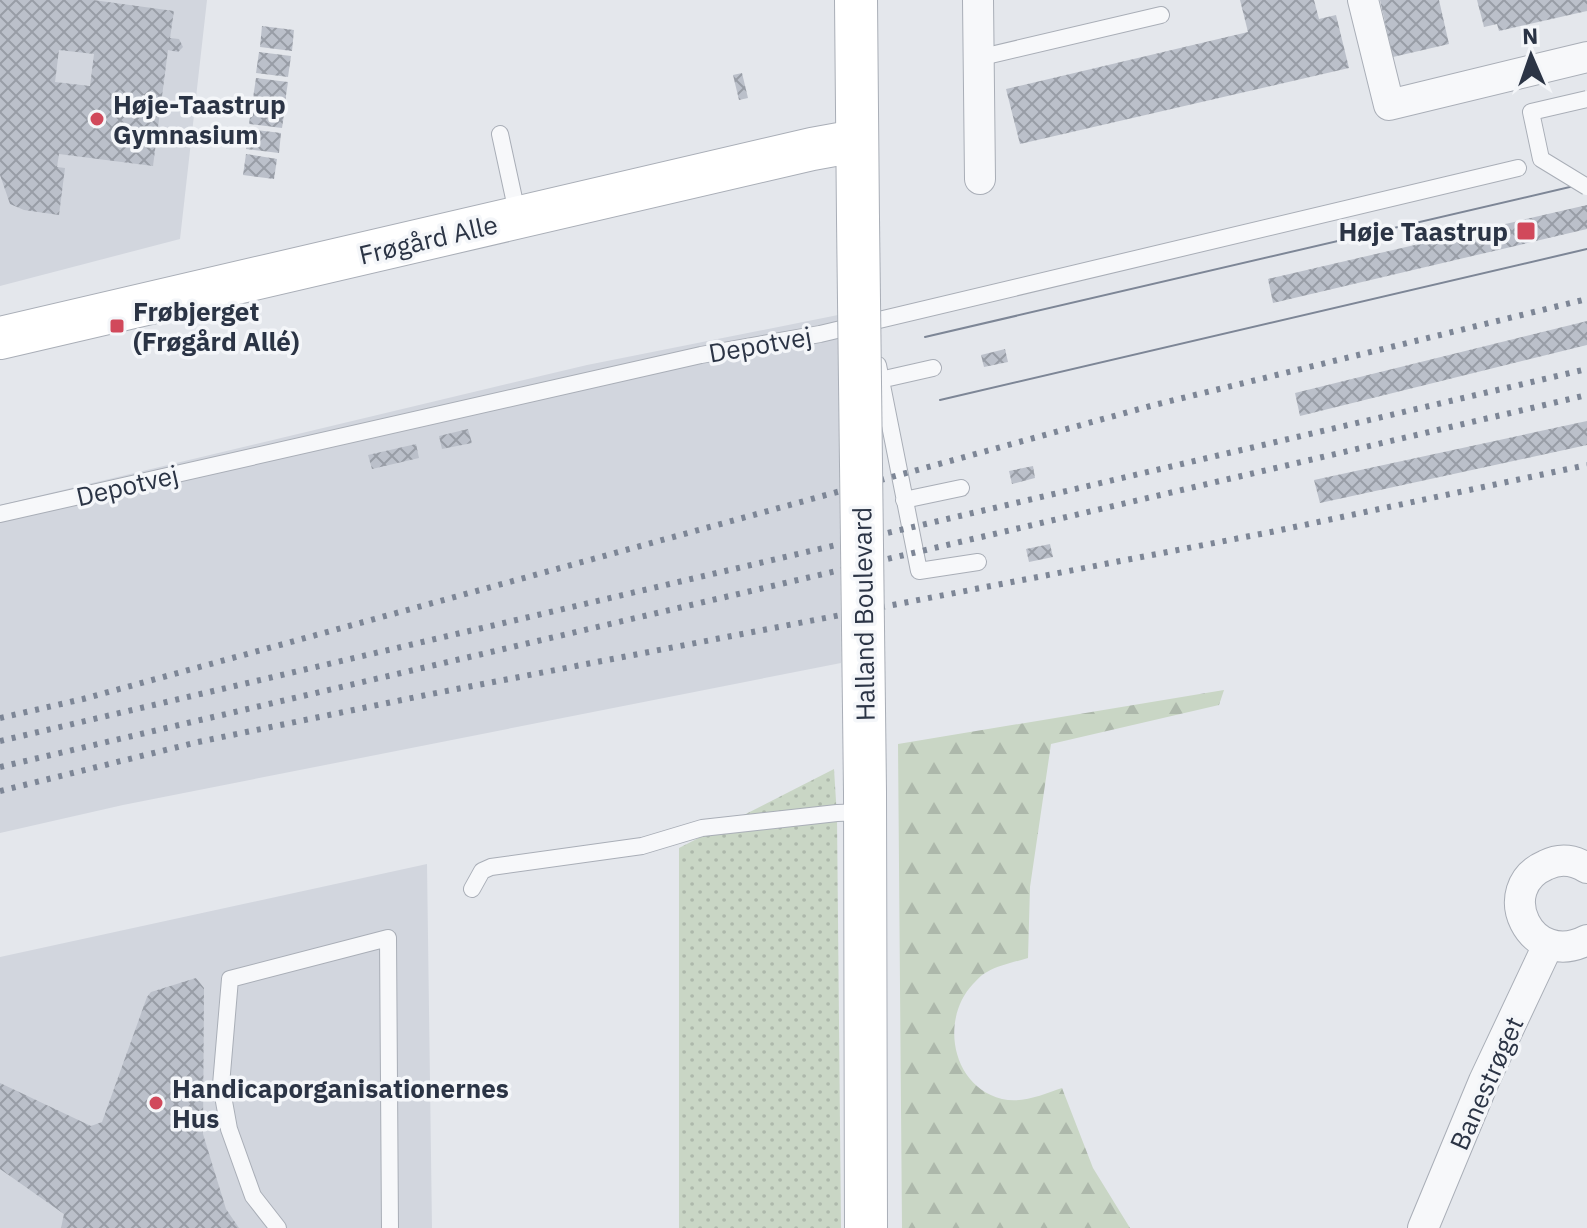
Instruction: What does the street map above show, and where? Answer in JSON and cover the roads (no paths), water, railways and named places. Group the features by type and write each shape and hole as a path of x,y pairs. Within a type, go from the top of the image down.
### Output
{"street":[{"name":"Halland Boulevard","path":"856,0 866,802 866,1228"},
{"path":"978,0 980,179"},
{"path":"1363,0 1389,105 1587,57"},
{"name":"Frøgård Alle","path":"0,338 856,141"},
{"path":"1586,865 1549,863 1530,875 1520,896 1522,919 1532,935 1548,945 1561,948 1587,940"},
{"name":"Banestrøget","path":"1431,1226 1484,1081 1548,945"}],"lane":[{"path":"978,58 1161,15"},
{"path":"1587,99 1531,112 1541,159 1587,187"},
{"path":"500,134 518,218"},
{"name":"Depotvej","path":"0,514 701,355 820,334 1518,168"},
{"path":"870,322 919,571 978,562"},
{"path":"880,380 933,368"},
{"path":"904,500 961,488"},
{"path":"472,889 482,871 491,867 642,846 702,828 837,813 866,802"},
{"path":"278,1228 253,1196 229,1129 221,1085 230,979 388,938 390,1228"}],"tram line":[{"path":"925,337 1587,183"},
{"path":"940,400 1587,249"}],"railway":[{"path":"0,718 83,699 1154,405 1587,299"},
{"path":"0,741 1587,369"},
{"path":"0,767 1587,395"},
{"path":"0,791 198,742 431,694 1271,532 1587,465"}],"place":[{"name":"Høje-Taastrup Gymnasium","path":"97,119"},
{"name":"Høje Taastrup","path":"1526,231"},
{"name":"Frøbjerget (Frøgård Allé)","path":"117,326"},
{"name":"Handicaporganisationernes Hus","path":"156,1103"}]}
